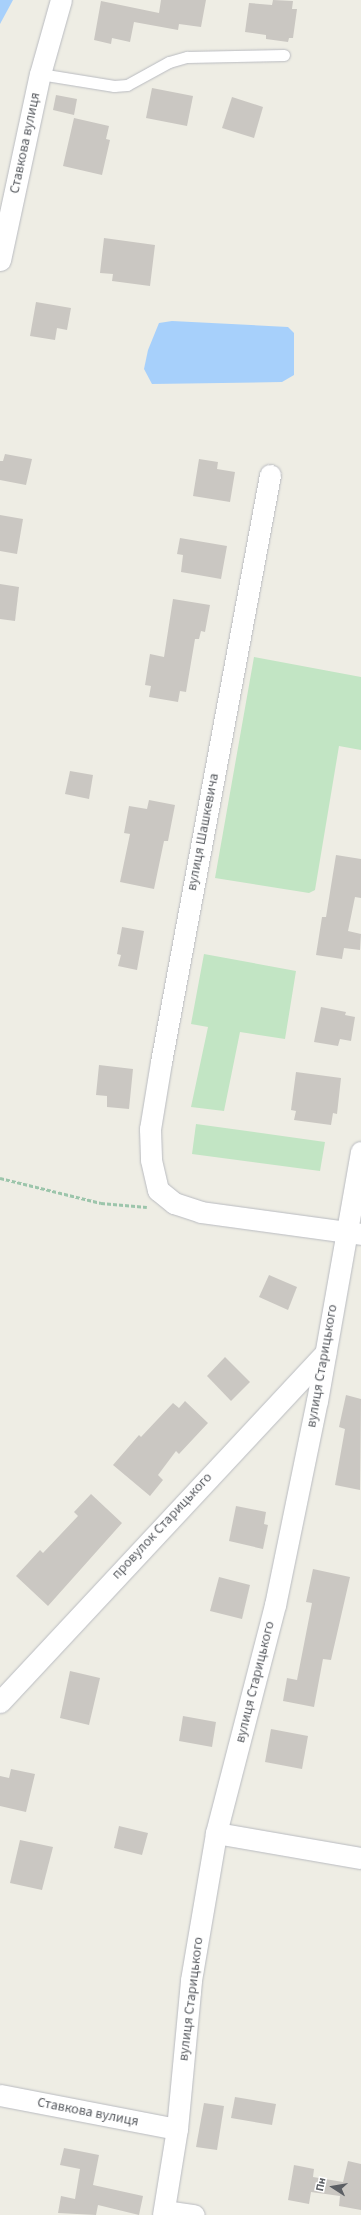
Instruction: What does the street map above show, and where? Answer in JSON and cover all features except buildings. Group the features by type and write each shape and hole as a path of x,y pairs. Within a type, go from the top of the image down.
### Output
{"street":[{"name":"Ставкова вулиця","path":"0,260 40,74 61,0"},
{"name":"вулиця Шашкевича","path":"157,1199 150,1160 150,1129 159,1070 270,475"},
{"name":"вулиця Старицького","path":"164,2213 177,2129 191,1980 216,1833 275,1606 317,1401 325,1353 354,1233 361,1152"},
{"path":"157,1199 202,1212 354,1233"},
{"name":"провулок Старицького","path":"0,1702 325,1353"},
{"path":"289,1391 303,1390 317,1401"},
{"path":"216,1833 361,1858"},
{"name":"Ставкова вулиця","path":"0,2094 177,2129"},
{"path":"164,2213 194,2215"}],"lane":[{"path":"40,74 114,86 127,85 169,62 187,57 284,55"}],"path":[{"path":"0,1178 101,1203 157,1199"}],"green space":[{"path":"254,657 361,677 361,750 339,746 315,890 309,893 215,878"},
{"path":"204,954 296,971 285,1039 240,1032 224,1111 191,1107 208,1027 191,1024"},
{"path":"196,1124 325,1142 320,1171 192,1154"}],"water":[{"path":"0,0 13,0 0,24"},
{"path":"172,321 288,327 294,333 294,375 282,382 152,384 144,369 148,350 159,323"}]}
